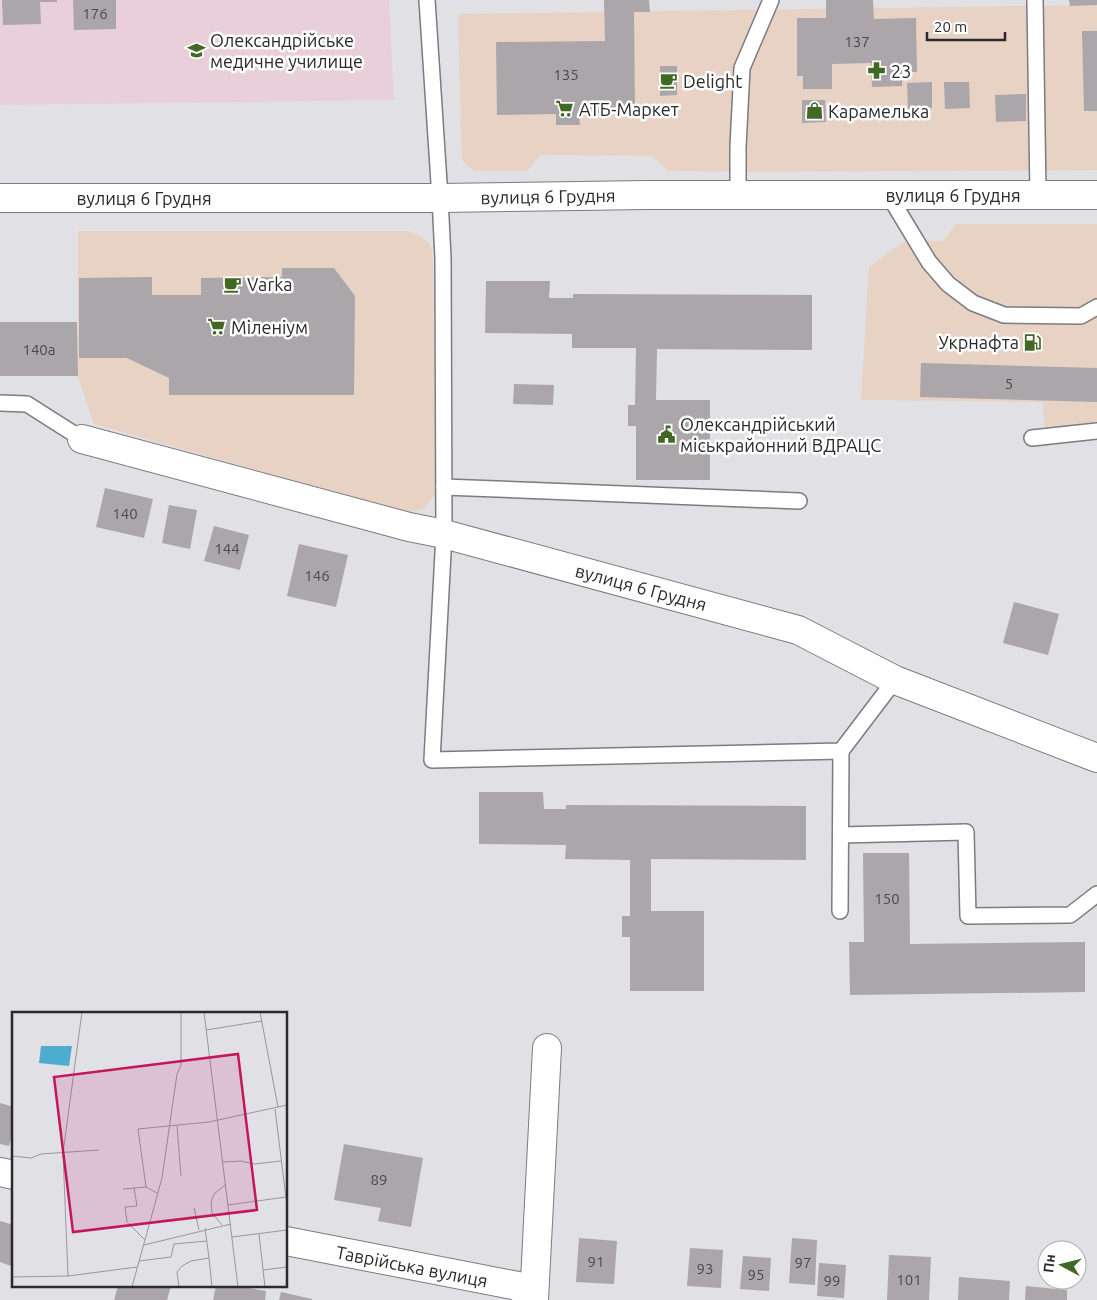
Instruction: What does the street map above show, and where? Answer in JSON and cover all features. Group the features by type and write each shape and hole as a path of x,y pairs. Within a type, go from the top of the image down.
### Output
{"street":[{"name":"вулиця 6 Грудня","path":"0,198 440,198 738,194 1097,195"},
{"name":"вулиця 6 Грудня","path":"82,439 409,527 444,534 798,630 895,680 1097,758"},
{"path":"533,1300 547,1048"},
{"name":"Таврійська вулиця","path":"288,1241 518,1286 533,1300"}],"lane":[{"path":"427,0 443,258 444,534 432,760 841,751"},
{"path":"738,194 742,68 771,0"},
{"path":"1035,0 1038,195"},
{"path":"888,194 929,262 948,284 972,303 1004,315 1081,316 1097,307"},
{"path":"0,403 27,404 82,439"},
{"path":"1032,438 1097,431"},
{"path":"444,487 799,501"},
{"path":"840,911 841,751 895,680"},
{"path":"841,835 966,832 968,916 1070,915 1097,894"}],"shaded area":[{"name":"Олександрійське медичне училище","path":"0,0 389,0 394,100 0,105"},
{"path":"1097,5 1097,170 669,171 652,156 541,155 527,171 474,171 462,160 458,14"},
{"path":"956,224 1097,224 1097,422 1045,427 1043,402 861,400 869,267 907,240 943,241"},
{"path":"78,231 408,231 421,237 430,244 433,258 435,495 423,509 411,512 397,510 94,424 78,376"}],"building":[{"path":"2,0 57,0 57,2 40,2 41,24 3,25"},
{"path":"73,0 116,0 116,29 74,30"},
{"path":"604,0 649,0 650,12 634,12 635,113 579,113 580,125 556,125 556,114 497,115 496,42 605,41"},
{"path":"826,0 873,0 874,19 916,18 917,72 902,72 902,86 872,87 871,63 832,64 832,89 803,89 803,76 797,76 797,18 826,18"},
{"path":"1069,0 1097,0 1097,5 1070,6"},
{"path":"1082,31 1097,31 1097,111 1084,111"},
{"name":"Delight","path":"660,66 677,66 677,95 660,96"},
{"path":"932,82 932,108 908,109 907,83"},
{"path":"944,82 969,82 970,108 945,109"},
{"path":"1026,94 1026,121 996,122 995,95"},
{"name":"Карамелька","path":"802,100 825,100 826,122 802,123"},
{"name":"Міленіум","path":"282,268 334,268 355,296 354,395 169,395 169,378 127,358 79,358 79,278 152,277 152,295 201,295 201,278 282,277"},
{"path":"486,281 550,281 549,298 573,298 573,294 812,295 812,350 657,349 656,400 710,400 710,480 636,480 636,426 628,426 628,405 635,405 636,348 572,348 572,334 485,333"},
{"path":"0,322 77,322 78,376 0,376"},
{"path":"921,363 1097,368 1097,402 920,397"},
{"path":"514,384 554,385 553,405 513,404"},
{"path":"105,488 153,499 144,538 96,527"},
{"path":"169,505 197,510 190,549 162,543"},
{"path":"214,526 249,535 240,570 204,561"},
{"path":"299,544 348,555 336,607 287,596"},
{"path":"1014,602 1059,614 1048,655 1003,643"},
{"path":"479,792 543,792 544,809 566,809 566,805 806,806 806,860 651,859 651,911 704,911 704,991 630,991 630,937 622,937 622,916 630,916 630,860 565,859 566,845 479,844"},
{"path":"863,853 909,853 910,944 1085,942 1085,992 850,995 849,942 864,942"},
{"path":"0,1103 12,1106 12,1136 9,1146 0,1144"},
{"path":"344,1144 423,1158 411,1227 378,1221 381,1208 334,1200"},
{"path":"0,1221 12,1224 12,1266 0,1262"},
{"path":"579,1238 617,1241 614,1284 576,1282"},
{"path":"792,1238 817,1240 815,1285 789,1283"},
{"path":"690,1248 723,1250 721,1288 687,1286"},
{"path":"889,1255 931,1257 929,1300 887,1300"},
{"path":"743,1256 771,1258 769,1291 740,1289"},
{"path":"819,1263 846,1265 844,1298 817,1296"},
{"path":"959,1277 1010,1281 1009,1300 958,1300"},
{"path":"1026,1286 1037,1287 1037,1290 1067,1290 1067,1300 1025,1300"},
{"path":"117,1288 170,1288 167,1300 114,1300"},
{"path":"216,1288 248,1288 266,1291 265,1300 213,1300"},
{"path":"281,1292 312,1299 312,1300 279,1300"}],"place":[{"name":"Олександрійське медичне училище","path":"196,50"},
{"name":"23","path":"877,71"},
{"name":"Delight","path":"669,81"},
{"name":"АТБ-Маркет","path":"565,109"},
{"name":"Карамелька","path":"814,111"},
{"name":"Varka","path":"233,284"},
{"name":"Міленіум","path":"217,327"},
{"name":"Укрнафта","path":"1033,342"},
{"name":"Олександрійський міськрайонний ВДРАЦС","path":"666,434"}]}
